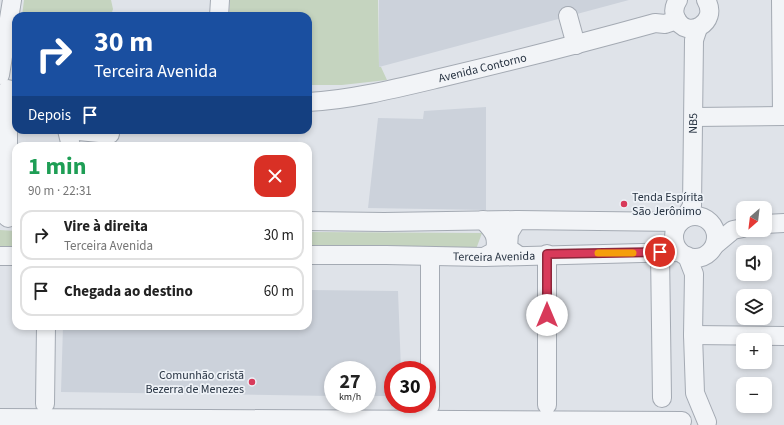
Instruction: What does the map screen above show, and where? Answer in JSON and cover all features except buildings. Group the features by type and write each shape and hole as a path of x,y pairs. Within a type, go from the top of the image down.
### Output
{"street":[{"path":"8,219 6,86 12,0"},
{"path":"219,12 220,0"},
{"path":"685,21 706,21 709,17 709,6 706,0"},
{"path":"694,116 783,116 781,0"},
{"name":"Avenida Contorno","path":"312,102 397,88 576,45 655,22 663,14 685,21"},
{"path":"568,16 576,45"},
{"name":"NB5","path":"685,21 694,116 694,218"},
{"path":"694,218 716,235 710,250 694,274"},
{"path":"694,218 675,232 675,243 684,254 694,274 693,335 695,393 708,424"},
{"path":"312,221 384,222 694,218 736,228"},
{"path":"483,220 494,233 497,242 495,250 484,257"},
{"path":"517,220 509,233 508,248 518,255"},
{"path":"772,224 784,223"},
{"path":"684,254 696,258 710,250 736,230"},
{"path":"660,252 662,398"},
{"name":"Terceira Avenida","path":"312,255 484,257 547,254 660,252 684,254"},
{"path":"547,254 547,405"},
{"path":"0,256 12,256"},
{"path":"430,256 430,361"},
{"path":"45,404 46,330"},
{"path":"693,335 784,336"},
{"path":"682,421 695,393"},
{"path":"0,418 682,421 699,417 708,424"}],"shaded area":[{"path":"379,0 629,0 379,67"},
{"path":"486,107 486,210 368,208 378,118 423,119 424,111"},
{"path":"312,290 398,291 401,361 384,361 384,396 376,396 376,361 324,361 324,396 61,392 63,330 312,330"}],"green space":[{"path":"24,0 111,0 113,9 112,12 22,12"},
{"path":"230,0 378,0 379,67 381,67 387,80 342,85 312,85 312,12 229,12"},
{"path":"0,230 12,231 12,255 0,255"},
{"path":"312,232 482,233 475,252 312,253"}],"slow traffic":[{"path":"598,253 633,253"}],"place":[{"name":"Tenda Espírita São Jerônimo","path":"624,204"},
{"name":"Comunhão cristã Bezerra de Menezes","path":"252,382"}],"route":[{"path":"547,315 547,254 660,252"}]}
